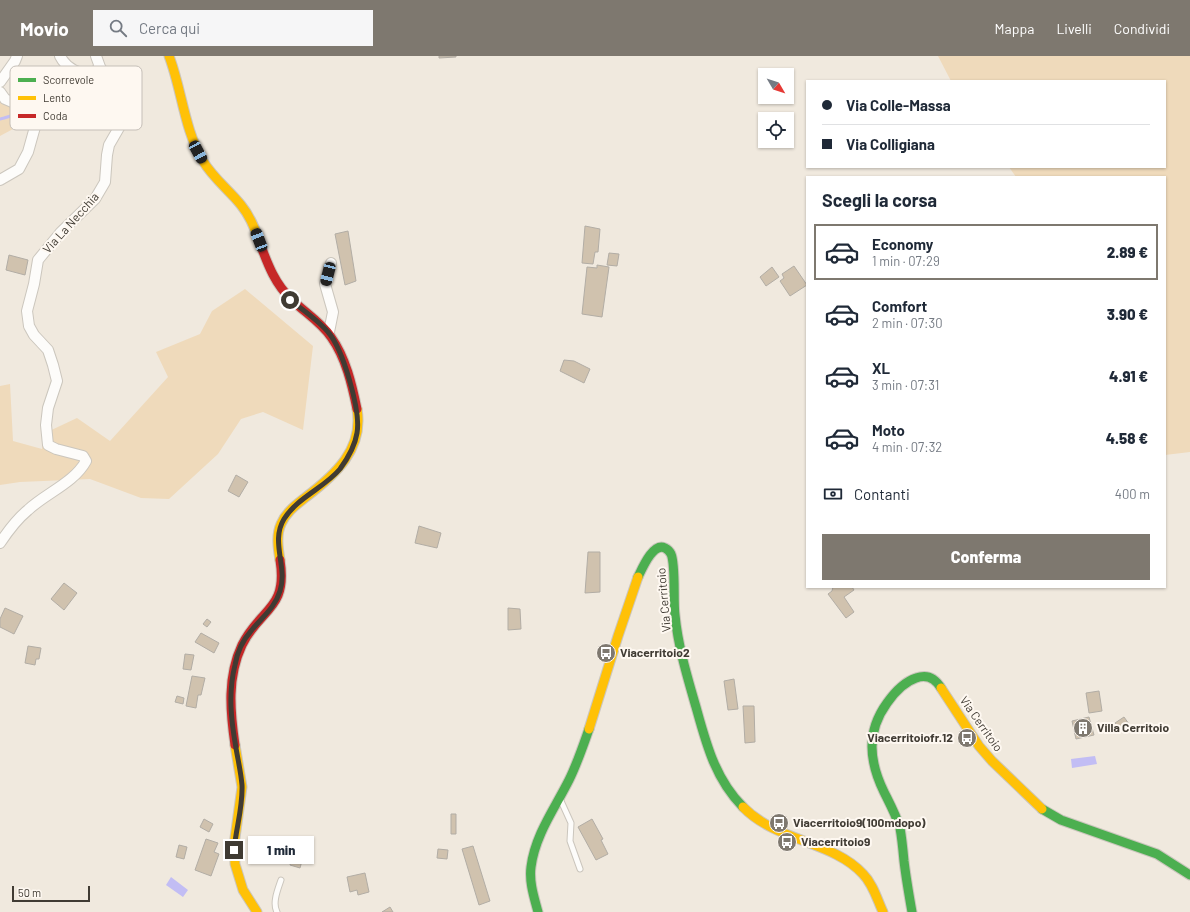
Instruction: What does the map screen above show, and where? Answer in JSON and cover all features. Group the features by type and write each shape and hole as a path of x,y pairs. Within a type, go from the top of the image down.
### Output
{"street":[{"path":"11,66 17,56"},
{"path":"60,56 68,66"},
{"name":"Via La Necchia","path":"96,56 99,66"},
{"path":"169,56 178,80 192,140 204,162 247,213 272,275 281,288 290,300 328,332 340,351 355,402 358,419 354,446 339,470 296,504 280,527 278,542 283,579 281,590 276,601 250,632 240,649 235,665 231,686 230,708 242,784 242,802 235,838 235,863 243,891 257,912"},
{"path":"0,82 10,68"},
{"path":"0,92 5,99 10,102"},
{"path":"0,180 19,169 28,152 34,130"},
{"name":"Via La Necchia","path":"0,543 12,525 28,510 74,477 86,461 83,456 56,449 48,445 46,425 48,408 57,382 54,365 48,350 34,335 29,326 27,311 38,260 61,232 95,199 105,182 109,145 118,130"},
{"path":"328,332 333,312 326,284 331,263"},
{"name":"Via Cerritoio","path":"538,912 532,886 531,862 538,840 574,769 589,731 612,653 636,582 653,551 659,548 665,548 669,550 671,554 675,615 682,656 707,746 725,787 740,805 758,821 771,829 839,856 856,866 865,876 883,912"},
{"name":"Via Cerritoio","path":"912,912 898,822 876,774 872,735 880,714 886,703 895,692 915,678 924,676 933,678 937,681 979,746 1013,782 1048,814 1081,828 1114,838 1157,854 1190,875"}],"lane":[{"path":"559,799 571,823 570,841 580,869"},
{"path":"277,912 275,909 275,899 281,880"}],"shaded area":[{"path":"938,56 1190,56 1190,452 1166,455 1166,176 1015,176 1010,168 1166,168 1166,80 950,80"},
{"path":"10,95 11,130 0,136 0,97"},
{"path":"245,289 313,346 303,430 263,412 241,419 218,454 169,499 141,498 90,479 20,482 0,485 0,386 10,384 13,441 42,449 43,434 77,418 110,441 168,377 156,352 200,334 212,311"},
{"path":"1095,756 1097,764 1072,768 1071,759"},
{"path":"171,877 188,890 183,897 166,885"}],"building":[{"path":"439,56 456,56 456,57 439,58"},
{"path":"585,226 600,229 598,252 595,252 593,264 582,263"},
{"path":"348,231 356,281 345,285 335,234"},
{"path":"609,253 619,254 617,266 607,265"},
{"path":"9,255 28,260 25,275 6,270"},
{"path":"597,265 609,267 602,317 582,314 587,267 597,268"},
{"path":"794,266 806,286 790,296 780,281 784,278 782,274"},
{"path":"772,267 779,277 766,286 760,277"},
{"path":"564,360 574,361 590,369 584,383 560,371"},
{"path":"236,475 248,482 239,497 228,491"},
{"path":"419,526 441,533 437,548 415,543"},
{"path":"588,552 600,552 600,592 585,593"},
{"path":"64,583 77,593 64,610 51,599"},
{"path":"833,588 853,588 854,590 844,597 854,612 846,618 828,594 832,591"},
{"path":"5,608 23,616 14,634 0,627 0,619"},
{"path":"508,608 520,609 521,629 508,630"},
{"path":"207,619 211,622 207,627 203,624"},
{"path":"201,633 219,643 214,653 195,642"},
{"path":"28,646 41,648 39,659 36,659 35,665 25,663"},
{"path":"185,654 194,655 191,670 183,669"},
{"path":"192,676 205,678 201,695 198,695 196,708 186,706"},
{"path":"734,679 738,709 728,710 724,681"},
{"path":"1099,691 1102,711 1089,713 1086,693"},
{"path":"177,696 184,698 183,704 175,702"},
{"path":"743,706 754,706 755,742 745,743"},
{"name":"Villa Cerritoio","path":"1089,717 1094,735 1076,739 1072,721"},
{"path":"1124,717 1129,724 1120,730 1115,723"},
{"path":"451,814 456,814 456,834 451,834"},
{"path":"204,819 213,824 209,832 200,827"},
{"path":"592,819 603,839 601,840 608,854 596,860 578,827"},
{"path":"206,839 218,843 214,852 219,854 211,876 195,870"},
{"path":"296,841 305,843 305,847 311,849 308,858 303,857 300,868 290,865"},
{"path":"179,845 187,847 184,859 176,857"},
{"path":"473,846 490,901 479,905 462,849"},
{"path":"438,849 448,850 447,859 437,858"},
{"path":"365,873 369,892 358,895 357,890 350,892 347,877"},
{"path":"390,907 393,912 382,912"}],"waterway":[{"path":"0,119 10,116"}],"traffic: fast":[{"path":"638,577 652,552 661,547 670,552 673,559 674,609 676,627 686,672 708,747 718,773 733,796 743,807"},
{"path":"912,912 900,828 875,769 872,747 873,736 880,714 896,692 907,682 924,676 933,679 941,688"},
{"path":"538,912 532,890 531,867 533,855 546,822 572,774 589,729"},
{"path":"1042,809 1061,820 1157,854 1190,875"}],"traffic: slow":[{"path":"169,56 187,123 197,149 211,173 247,213 259,241"},
{"path":"280,560 278,537 279,528 283,520 288,512 327,480 345,460 352,449 356,437 358,423 357,409"},
{"path":"589,729 638,577"},
{"path":"941,688 979,746 992,761 1042,809"},
{"path":"235,745 242,787 234,845 235,864 243,890 257,912"},
{"path":"743,807 757,819 772,828 821,848 851,863 870,882 883,912"}],"traffic: jam":[{"path":"259,241 272,272 285,293 327,332 336,345 348,372 357,409"},
{"path":"235,745 231,707 234,669 237,657 249,633 276,599 280,589 280,560"}],"place":[{"name":"Viacerritoio2","path":"606,653"},
{"name":"Villa Cerritoio","path":"1083,728"},
{"name":"Viacerritoiofr.12","path":"967,738"},
{"name":"Viacerritoio9(100mdopo)","path":"779,823"},
{"name":"Viacerritoio9","path":"787,842"}],"route":[{"path":"234,850 242,802 242,784 230,708 231,686 235,665 240,649 250,632 276,601 281,590 283,579 278,542 280,527 296,504 339,470 354,446 357,432 358,419 355,402 344,363 335,341 320,324 290,300"}]}
